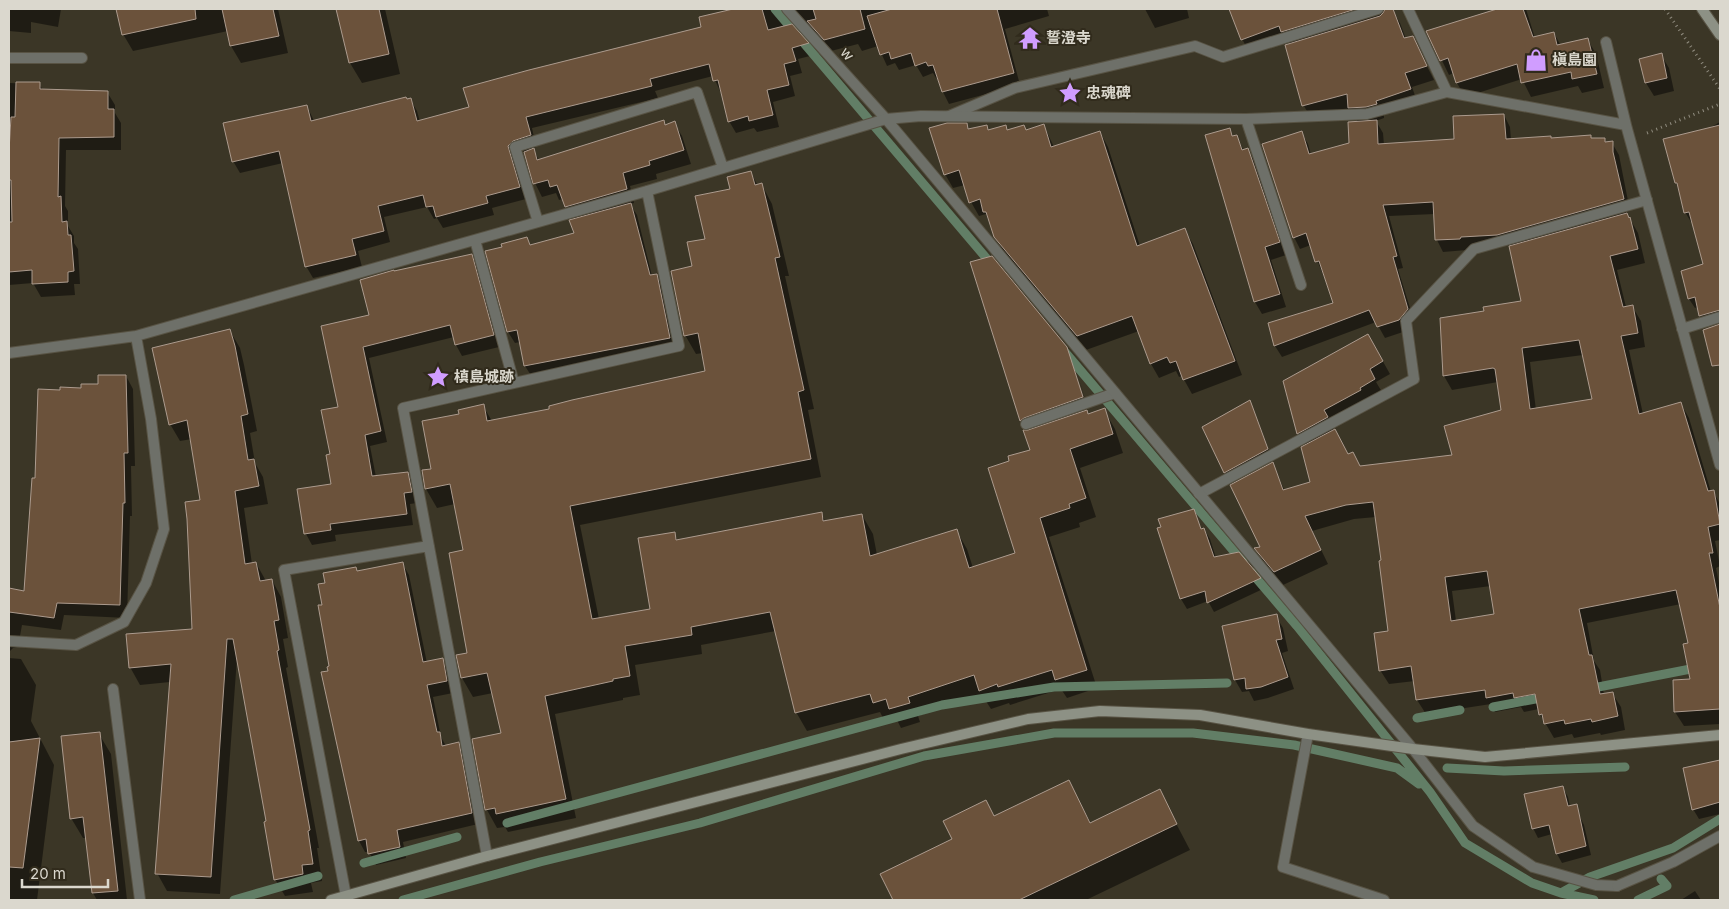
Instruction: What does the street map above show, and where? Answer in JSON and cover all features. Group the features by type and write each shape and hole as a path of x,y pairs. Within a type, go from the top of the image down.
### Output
{"street":[{"name":"w","path":"787,9 886,119 1413,749 1473,826 1533,867 1596,885 1617,886 1673,862 1720,836"},
{"path":"949,116 1015,88 1195,46 1223,57 1378,9"},
{"path":"1408,9 1447,92"},
{"path":"1702,9 1720,35"},
{"path":"1606,42 1626,125 1720,465"},
{"path":"9,58 82,58"},
{"path":"538,222 515,146 697,92 723,168"},
{"path":"9,353 136,336 647,191 886,119 949,116 1246,119 1367,114 1447,92 1626,125"},
{"path":"1246,119 1301,285"},
{"path":"487,856 403,408 679,346 647,191"},
{"path":"1200,494 1414,379 1406,321 1474,249 1647,200"},
{"path":"475,240 514,383"},
{"path":"1682,329 1720,316"},
{"path":"9,640 76,645 124,622 146,583 164,530 151,419 136,336"},
{"path":"1026,424 1115,393"},
{"path":"346,896 284,570 429,546"},
{"path":"113,689 140,900"},
{"path":"331,900 487,856 901,749 1028,719 1100,711 1200,714 1308,734 1485,757 1720,734"},
{"path":"1308,734 1283,867 1384,900"}],"path":[{"path":"1665,9 1720,90"},
{"path":"1626,125 1646,134 1720,104"}],"building":[{"path":"116,9 195,9 196,19 122,35"},
{"path":"222,9 273,9 279,36 230,46"},
{"path":"336,9 379,9 389,54 349,63"},
{"path":"733,9 762,9 768,30 792,24 809,43 792,48 796,61 784,64 789,85 767,90 773,115 749,121 748,116 728,122 718,80 713,81 709,64 650,79 652,86 526,117 531,135 513,141 508,146 520,187 486,196 488,203 436,217 433,206 426,207 423,195 378,206 384,231 352,239 356,255 305,267 279,151 232,162 223,123 307,105 311,121 406,97 407,99 411,98 417,121 469,107 463,88 701,27 699,17"},
{"path":"813,9 860,9 865,29 824,40 807,21 816,19"},
{"path":"892,9 997,9 1014,73 942,92 933,65 928,66 926,62 915,66 911,53 891,59 889,52 880,55 867,16"},
{"path":"1229,9 1356,9 1281,32 1279,26 1241,40"},
{"path":"1385,9 1393,9 1404,38 1413,36 1427,66 1405,73 1411,89 1376,101 1377,104 1366,107 1348,108 1347,94 1302,106 1285,45 1380,16"},
{"path":"1497,9 1523,9 1533,37 1554,32 1557,45 1588,38 1597,74 1572,79 1571,72 1521,83 1517,64 1456,83 1448,58 1440,61 1426,31"},
{"path":"1662,53 1667,78 1645,83 1639,59"},
{"path":"16,82 40,82 40,89 108,91 108,109 114,109 114,137 59,138 58,197 61,196 62,222 67,221 68,235 71,235 74,271 68,272 68,282 32,284 32,270 9,272 9,222 12,222 9,151 11,117 15,117"},
{"path":"1504,114 1506,139 1591,135 1591,138 1605,138 1605,142 1613,141 1613,152 1624,199 1497,235 1435,240 1433,202 1383,205 1397,256 1393,257 1408,309 1399,320 1377,327 1369,310 1274,346 1268,323 1333,303 1319,261 1315,262 1306,233 1293,238 1262,144 1302,131 1309,154 1349,143 1348,122 1377,120 1378,144 1454,139 1453,116"},
{"path":"664,120 665,125 675,121 684,150 649,161 650,165 623,173 627,189 565,207 557,185 550,187 548,180 533,184 524,152 534,148 537,160"},
{"path":"947,123 967,123 968,129 987,125 988,130 1006,125 1007,130 1024,125 1026,130 1044,124 1051,147 1100,131 1137,246 1185,228 1235,361 1183,380 1176,361 1170,363 1167,357 1150,364 1132,316 1077,336 994,237 986,212 983,212 980,199 969,203 959,170 944,175 929,128"},
{"path":"1720,125 1720,310 1699,316 1695,297 1688,299 1681,271 1703,264 1689,212 1684,213 1663,139"},
{"path":"1230,128 1232,136 1237,135 1242,150 1248,148 1280,242 1265,247 1280,294 1254,302 1205,135"},
{"path":"751,171 755,185 762,183 780,257 775,258 804,390 798,392 811,459 570,506 592,619 650,609 638,538 675,532 676,540 822,512 823,521 862,514 870,556 957,529 969,568 1015,553 988,468 1009,461 1008,456 1030,450 1023,430 1087,410 1088,414 1105,408 1113,434 1070,449 1086,498 1069,504 1070,508 1040,518 1087,670 1055,680 1052,670 998,687 997,684 979,691 974,675 908,697 910,703 889,709 886,699 873,703 870,694 795,713 770,612 691,627 692,635 625,646 630,676 545,696 566,799 496,814 495,808 485,810 472,739 501,733 487,673 461,678 456,655 467,653 449,553 463,550 450,484 425,489 422,470 431,469 422,421 459,414 458,410 484,404 487,421 549,409 549,406 572,400 705,371 698,333 684,336 671,271 692,266 687,242 705,239 695,196 730,189 727,177"},
{"path":"631,203 650,275 657,274 670,338 524,366 517,330 507,332 485,251 502,247 501,244 527,237 530,245 574,233 569,220"},
{"path":"1627,213 1630,217 1638,249 1610,256 1623,307 1633,305 1638,333 1621,336 1639,414 1681,402 1708,491 1714,490 1720,524 1708,527 1713,553 1709,553 1720,608 1720,709 1674,712 1673,680 1690,679 1683,644 1688,643 1676,590 1579,609 1589,655 1592,655 1600,694 1613,692 1618,716 1592,722 1591,719 1565,724 1564,720 1544,724 1542,714 1539,715 1535,694 1514,698 1513,693 1486,698 1485,690 1416,700 1411,666 1379,671 1374,633 1388,631 1373,502 1346,505 1305,516 1321,550 1274,572 1254,548 1260,547 1230,485 1273,462 1283,490 1310,482 1301,447 1335,429 1348,454 1353,452 1360,466 1452,455 1444,426 1501,410 1495,369 1443,376 1440,318 1484,311 1483,307 1521,301 1509,246","holes":["1579,340 1592,399 1530,409 1522,348","1487,571 1494,614 1451,621 1445,577"]},
{"path":"472,254 494,335 455,345 450,325 363,347 381,431 365,435 372,476 408,472 412,492 404,493 407,514 330,524 331,530 304,534 297,489 331,484 326,455 330,454 321,410 338,407 321,326 369,315 360,280 394,270"},
{"path":"992,256 1067,347 1083,397 1020,421 970,262"},
{"path":"1720,324 1720,365 1712,366 1703,330"},
{"path":"230,329 248,414 241,416 248,460 254,459 259,486 235,491 245,564 256,562 260,581 272,579 279,620 274,621 279,650 277,651 310,830 308,831 313,864 302,865 303,874 274,880 264,822 266,821 233,639 227,639 211,877 155,874 171,664 129,668 126,634 192,629 185,502 200,500 187,420 169,425 152,348"},
{"path":"1368,334 1383,361 1370,369 1375,379 1360,388 1361,390 1324,410 1328,417 1297,434 1283,381"},
{"path":"98,375 126,375 128,453 124,453 125,503 123,503 120,605 57,603 54,618 9,612 9,588 24,591 32,478 35,478 38,389 60,390 60,387 81,388 81,384 98,384"},
{"path":"1250,400 1268,449 1224,473 1202,427"},
{"path":"1194,509 1201,529 1204,528 1214,557 1239,552 1261,578 1207,603 1205,591 1180,599 1157,528 1161,527 1158,519"},
{"path":"403,562 423,662 443,658 447,681 427,685 437,732 440,732 442,746 459,742 472,813 397,830 400,847 368,854 366,839 358,841 321,672 328,671 327,667 329,666 318,605 322,605 318,584 325,583 323,573 356,567 357,571"},
{"path":"1277,614 1282,639 1276,640 1288,677 1261,687 1246,689 1245,678 1234,680 1222,626"},
{"path":"100,732 118,891 92,893 83,817 70,819 61,736"},
{"path":"40,738 23,868 9,867 9,742"},
{"path":"1720,760 1720,802 1692,810 1683,768"},
{"path":"1069,780 1090,823 1160,789 1177,824 1019,900 893,900 880,874 952,839 943,821 986,800 994,816"},
{"path":"1563,786 1568,806 1577,804 1586,846 1556,854 1549,825 1532,829 1524,794"}],"waterway":[{"path":"775,9 993,266"},
{"path":"1064,351 1243,562"},
{"path":"1251,572 1297,626 1430,792 1465,843 1532,883 1561,893 1590,877 1673,848 1720,819"},
{"path":"1588,689 1720,662"},
{"path":"507,823 942,705 1054,687 1227,683"},
{"path":"1493,707 1546,697"},
{"path":"1417,718 1460,710"},
{"path":"403,900 540,862 700,823 924,756 1054,733 1193,733 1294,745 1397,768 1419,784"},
{"path":"1447,768 1504,771 1625,767"},
{"path":"364,863 457,837"},
{"path":"234,900 318,876"},
{"path":"1638,900 1667,886 1661,879"},
{"path":"1561,893 1594,900"}],"place":[{"name":"誓澄寺","path":"1030,38"},
{"name":"槇島園","path":"1536,60"},
{"name":"忠魂碑","path":"1070,93"},
{"name":"槙島城跡","path":"438,377"}]}
